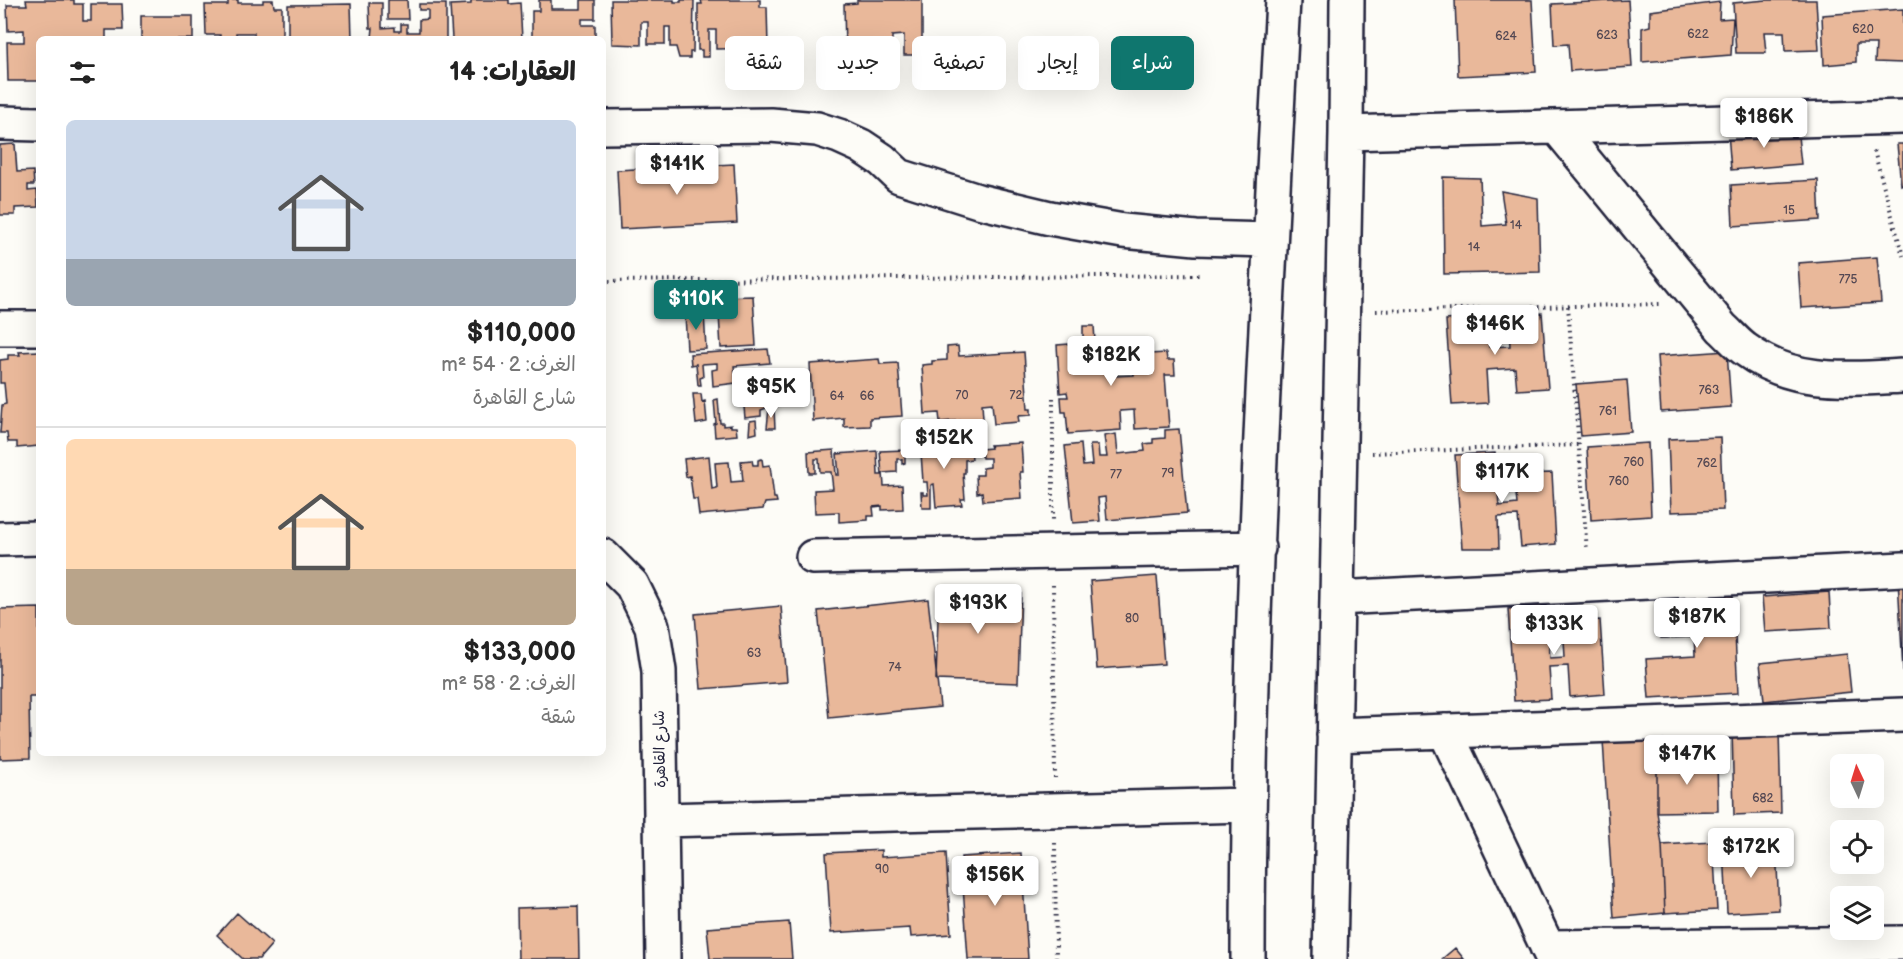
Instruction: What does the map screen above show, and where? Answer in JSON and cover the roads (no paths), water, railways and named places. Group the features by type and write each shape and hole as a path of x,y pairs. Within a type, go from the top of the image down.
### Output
{"street":[{"path":"1248,959 1248,805 1270,240 1283,0"},
{"path":"1330,959 1341,455 1347,0"},
{"path":"1346,133 1903,117"},
{"path":"0,123 36,124"},
{"path":"606,127 771,125 817,129 861,146 882,160 899,176 988,203 1050,218 1123,231 1196,238 1270,240"},
{"path":"1557,127 1700,303 1746,350 1773,366 1804,376 1835,379 1903,376"},
{"path":"0,328 36,328"},
{"path":"0,539 36,538"},
{"path":"813,557 1258,548"},
{"name":"شارع القاهرة","path":"606,559 632,585 652,626 659,671 663,959"},
{"path":"1337,598 1903,568"},
{"path":"1334,735 1903,715"},
{"path":"1445,731 1550,953 1804,951 1903,943"},
{"path":"661,820 1248,805"}]}
